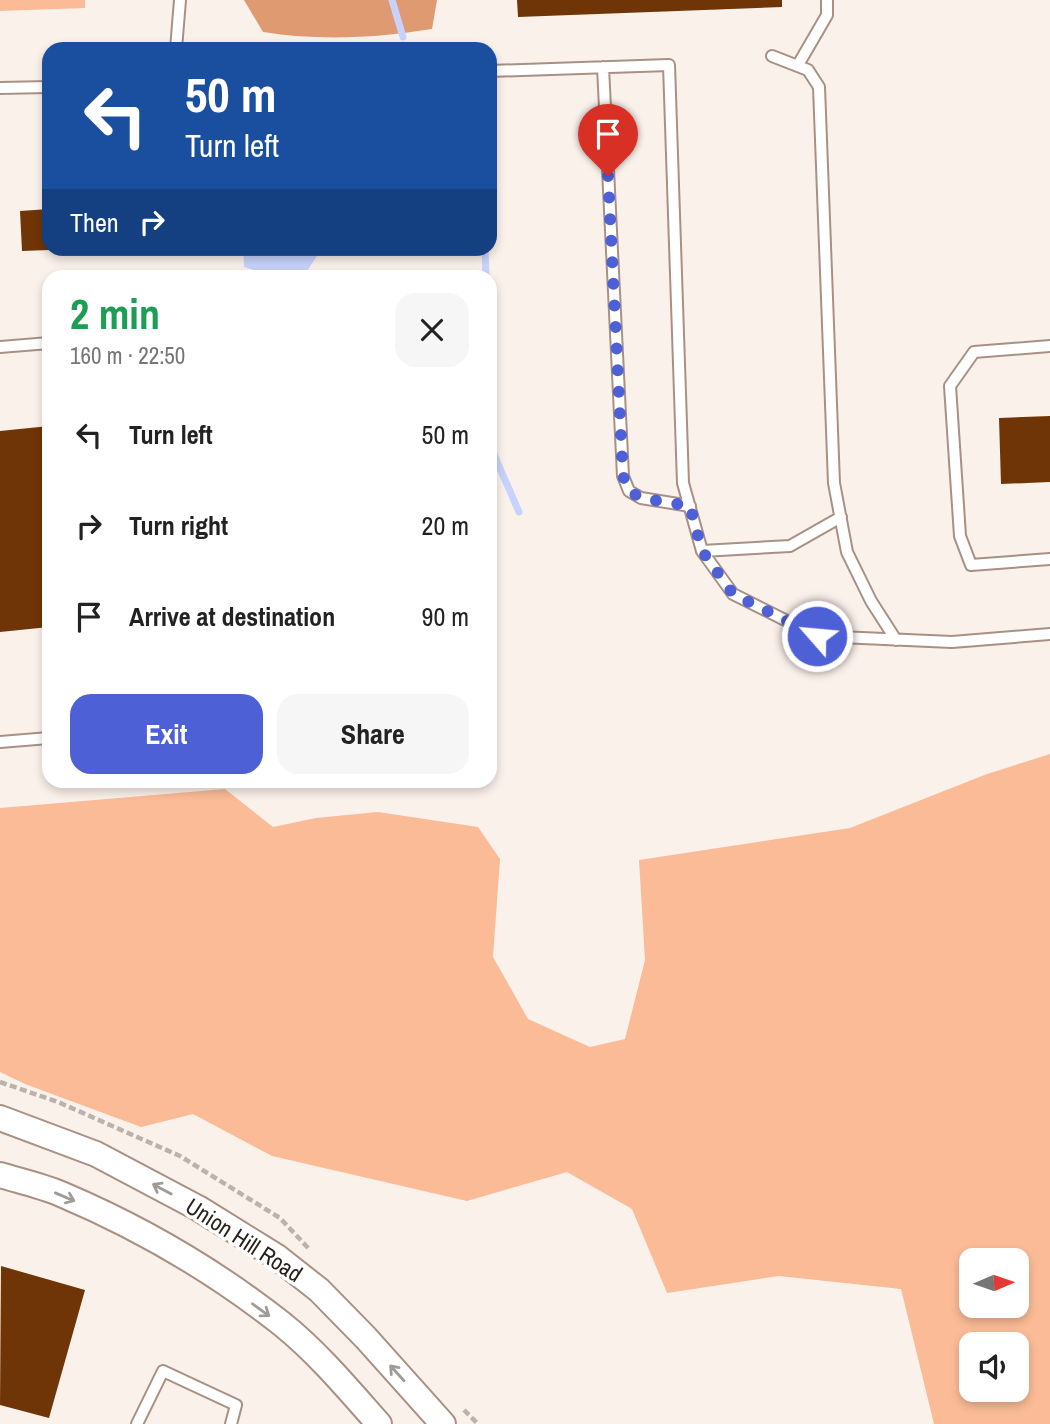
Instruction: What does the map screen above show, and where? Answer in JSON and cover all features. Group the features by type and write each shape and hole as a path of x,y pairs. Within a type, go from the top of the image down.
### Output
{"street":[{"name":"Union Hill Road","path":"0,1118 96,1154 198,1208 277,1256 329,1300 443,1424"},
{"name":"Union Hill Road","path":"0,1175 60,1194 162,1243 243,1296 283,1325 329,1368 379,1424"}],"lane":[{"path":"177,42 180,0"},
{"path":"798,65 827,15 827,0"},
{"path":"772,56 808,70 819,88 834,482 847,552 871,601 896,640"},
{"path":"497,71 669,65 683,483 702,551 733,594 817,636 952,642 1050,634"},
{"path":"603,67 623,476 629,491 641,498 690,506"},
{"path":"0,88 42,87"},
{"path":"0,347 42,344"},
{"path":"1050,346 974,352 950,386 960,536 971,565 1050,559"},
{"path":"702,551 790,546 841,517"},
{"path":"0,742 42,739"},
{"path":"137,1424 163,1371 236,1405 231,1424"}],"shaded area":[{"path":"0,0 85,0 85,8 0,11"},
{"path":"244,0 437,0 432,29 390,35 326,37 263,32"},
{"path":"1050,754 1050,1424 934,1424 901,1289 779,1276 667,1293 632,1209 567,1172 467,1201 272,1156 193,1114 141,1127 0,1072 0,808 225,789 273,827 316,818 378,812 478,827 500,859 493,957 528,1019 590,1047 625,1039 645,960 639,860 850,828 987,774"}],"water":[{"path":"243,256 317,256 308,270 253,270 244,267"}],"building":[{"path":"517,0 782,0 782,7 518,17"},
{"path":"42,209 42,250 22,251 20,211"},
{"path":"1050,416 1050,482 1001,484 999,418"},
{"path":"42,427 42,628 0,632 0,431"},
{"path":"1,1266 85,1290 49,1418 0,1405"}],"waterway":[{"path":"392,0 403,37"},
{"path":"485,256 486,270"},
{"path":"497,461 519,512"}],"route":[{"path":"608,176 623,476 629,491 641,498 690,506 702,551 733,594 817,636"}]}
